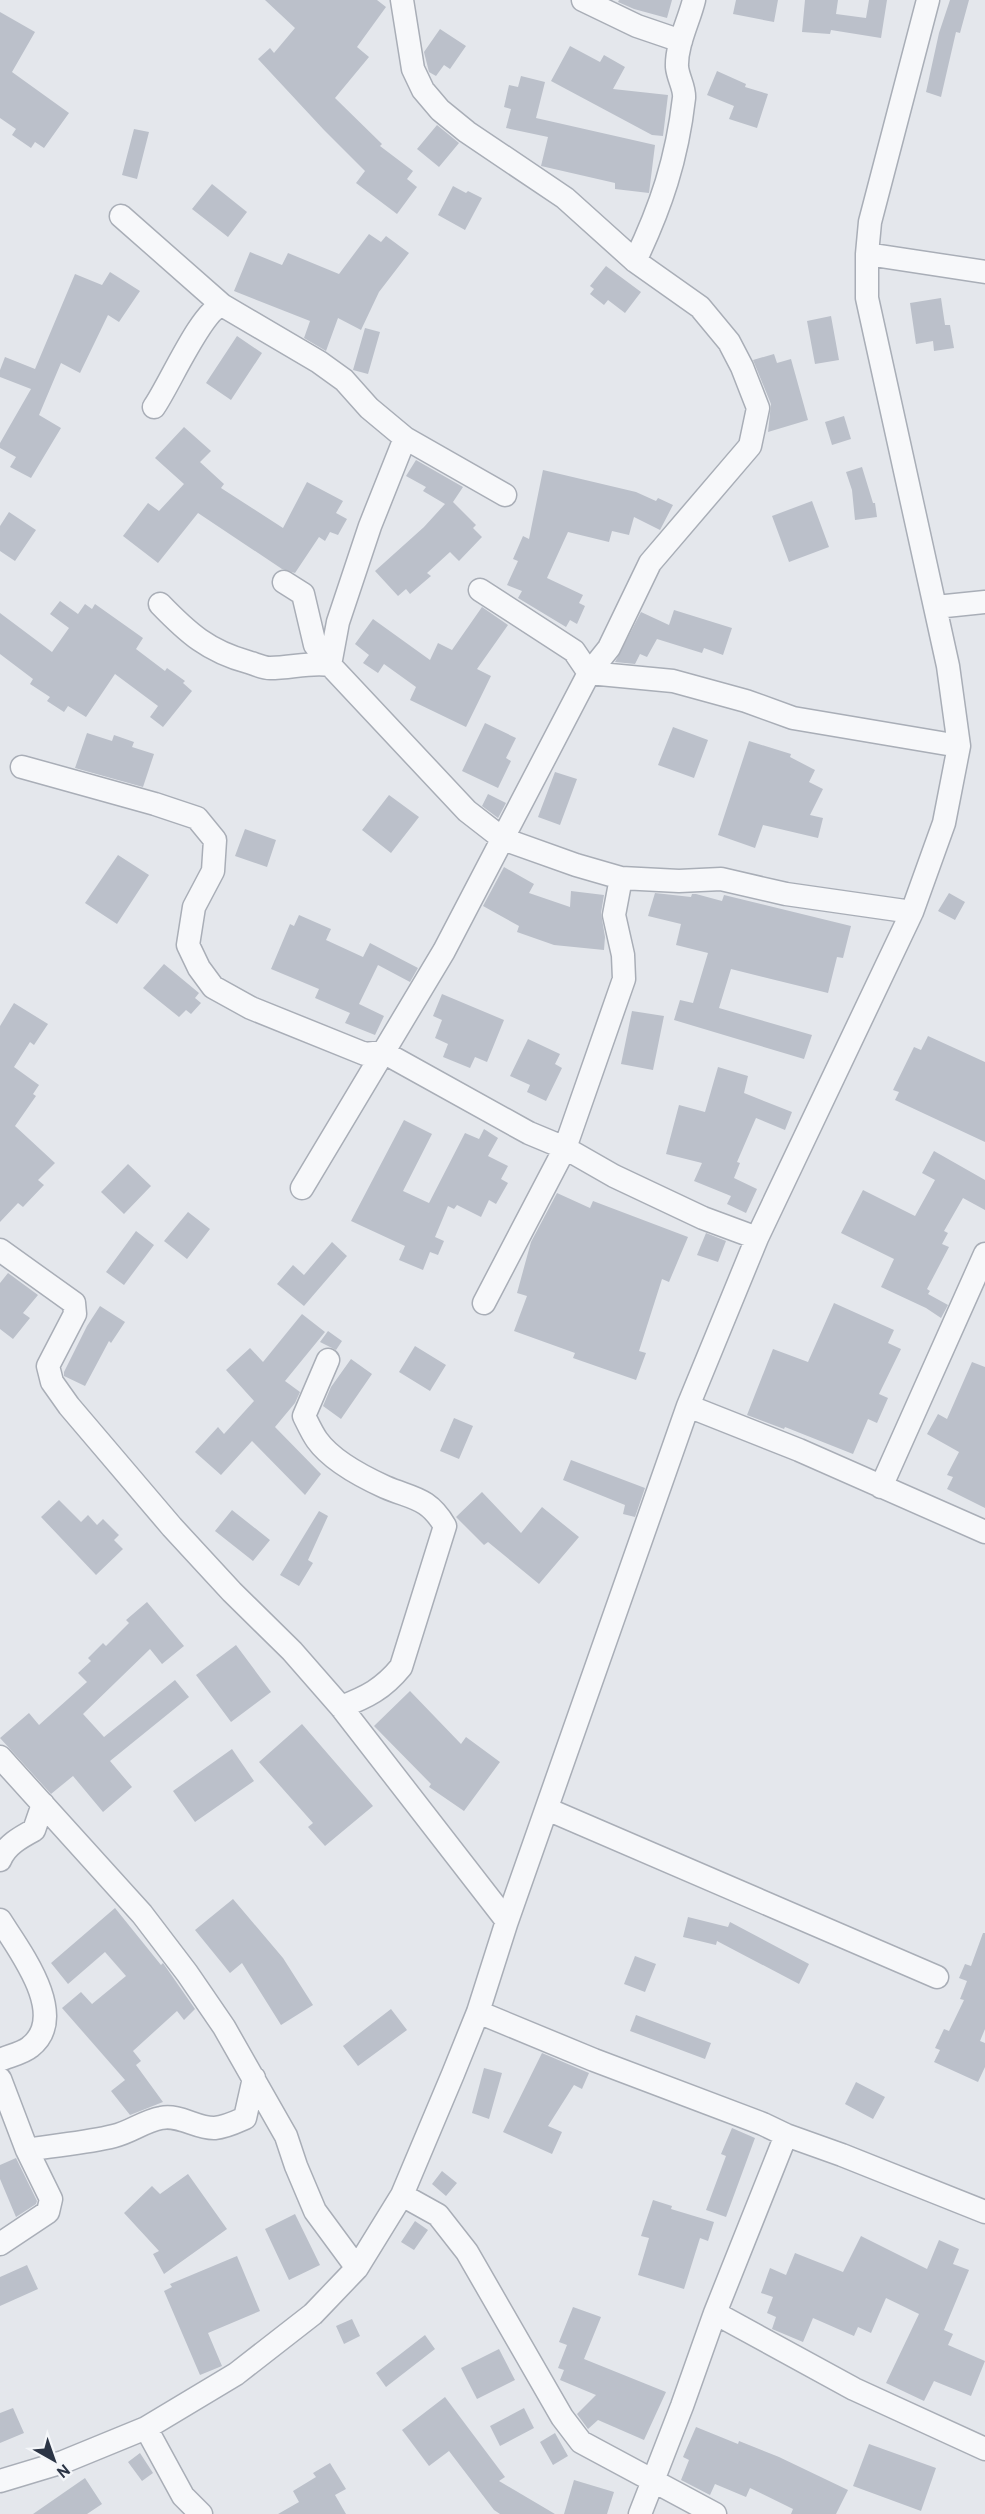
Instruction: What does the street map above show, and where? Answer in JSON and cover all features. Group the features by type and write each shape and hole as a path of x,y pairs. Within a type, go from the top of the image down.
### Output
{"street":[{"path":"302,1188 444,951 589,673 609,648 650,563 750,446 758,408 742,367 729,342 700,307 635,261 565,198 467,132 440,110 423,90 413,69 402,0"},
{"path":"583,0 638,26 681,41"},
{"path":"635,261 650,230 674,163 685,95 677,67 681,41 694,0"},
{"path":"0,2481 63,2462 146,2428 236,2374 314,2314 357,2268 402,2194 478,2012 507,1921 688,1406 757,1238 912,912 944,823 959,746 948,666 936,607 867,298 867,254 870,222 879,182 928,0"},
{"path":"121,216 222,305 229,307 273,337 319,362 344,380 369,408 405,438 505,495"},
{"path":"867,254 985,272"},
{"path":"154,407 168,388 196,332 214,307 222,305"},
{"path":"330,665 338,622 370,526 405,438"},
{"path":"284,582 303,594 315,645 330,665 467,811 503,839 576,866 621,878 679,881 721,879 786,894 912,912"},
{"path":"480,590 574,651 589,673"},
{"path":"936,607 985,602"},
{"path":"160,604 188,633 221,654 234,659 267,668 291,667 313,662 330,665"},
{"path":"589,673 673,681 746,700 793,718 959,746"},
{"path":"22,767 197,818 215,840 213,871 194,907 188,945 199,968 213,987 251,1008 365,1054 383,1052 529,1133 565,1148 614,1176 703,1218 757,1238"},
{"path":"484,1303 565,1148 624,979 614,915 621,878"},
{"path":"0,1250 52,1285 74,1303 75,1314 48,1366 52,1382 69,1406 172,1527 232,1592 292,1651 341,1707 507,1921"},
{"path":"880,1487 985,1254"},
{"path":"328,1360 304,1416 318,1442 339,1461 386,1487 410,1494 430,1506 445,1526 401,1667 390,1680 369,1696 341,1707"},
{"path":"688,1406 799,1449 985,1532"},
{"path":"0,1757 142,1914 188,1973 224,2027 286,2136 315,2211 357,2268"},
{"path":"0,1860 3,1852 34,1830 43,1804"},
{"path":"548,1809 937,1977"},
{"path":"0,1920 37,1981 46,2021 30,2048 0,2060"},
{"path":"478,2012 594,2060 985,2212"},
{"path":"27,2150 111,2137 125,2133 140,2124 164,2117 213,2128 229,2125 245,2118 254,2078"},
{"path":"0,2079 27,2150 51,2199 48,2212 0,2244"},
{"path":"640,2514 715,2313 786,2135"},
{"path":"402,2194 438,2216 467,2252 562,2417 581,2442 715,2514"},
{"path":"715,2313 854,2389 985,2449"},
{"path":"146,2428 183,2496 201,2514"}],"building":[{"path":"265,0 377,0 386,7 357,47 369,57 335,98 382,144 380,146 413,171 407,179 417,187 397,214 356,183 365,171 258,59 270,48 274,53 295,28"},
{"path":"619,0 672,0 667,18 634,9 618,2"},
{"path":"736,0 778,0 774,22 733,14"},
{"path":"805,0 838,0 836,14 866,18 869,0 887,0 881,38 831,30 830,34 802,32"},
{"path":"950,0 969,0 960,33 956,32 941,97 926,92 939,33"},
{"path":"0,12 35,32 12,72 69,113 44,148 35,142 31,148 12,135 16,129 0,118"},
{"path":"440,29 466,46 450,69 444,65 436,76 429,72 424,52"},
{"path":"570,46 600,62 604,55 625,67 613,89 668,95 663,136 652,135 551,81"},
{"path":"717,71 746,84 745,87 768,94 757,128 729,119 734,106 707,95"},
{"path":"521,76 545,82 536,118 655,145 649,193 615,189 615,183 541,166 548,137 506,128 511,109 504,107 509,85 518,87"},
{"path":"437,125 459,143 439,167 417,149"},
{"path":"134,129 149,132 137,179 122,175"},
{"path":"212,184 247,212 228,237 192,209"},
{"path":"453,186 482,198 465,230 438,215"},
{"path":"369,234 381,242 386,236 409,253 379,292 361,330 338,318 326,351 304,338 310,321 234,291 250,252 282,265 288,253 339,274"},
{"path":"606,266 641,292 625,313 608,300 604,305 590,294 594,289 590,286"},
{"path":"110,272 140,291 119,322 108,315 80,373 61,363 39,415 61,428 31,478 10,467 16,457 0,448 0,443 31,389 0,377 0,370 5,357 35,369 75,274 102,285"},
{"path":"941,298 945,325 950,325 954,348 934,351 933,341 916,344 910,303"},
{"path":"831,316 839,360 815,364 807,321"},
{"path":"365,328 380,332 368,374 353,370"},
{"path":"237,336 262,353 231,400 206,383"},
{"path":"774,354 777,363 791,359 808,420 768,432 771,404 753,360"},
{"path":"844,416 851,439 832,445 825,422"},
{"path":"184,427 211,451 200,462 224,484 221,488 283,528 307,482 343,501 336,513 347,519 338,535 330,532 325,541 319,537 295,573 282,569 198,513 158,563 123,536 148,503 159,511 184,484 155,458"},
{"path":"416,460 463,487 453,502 476,525 473,528 482,537 459,561 450,552 427,573 431,576 410,594 406,589 398,596 375,571 424,527 445,504 423,491 426,487 406,476"},
{"path":"862,467 873,503 875,503 877,517 855,520 852,490 846,472"},
{"path":"543,470 636,492 656,501 658,498 673,505 660,530 634,517 629,535 612,531 609,542 568,532 547,578 583,595 579,603 585,606 577,624 570,620 566,627 518,598 522,591 507,585 518,561 513,559 523,536 529,539"},
{"path":"812,501 829,547 789,562 772,516"},
{"path":"9,512 36,530 15,561 0,551 0,526"},
{"path":"60,601 78,614 85,604 92,609 95,604 143,638 136,649 165,671 167,668 185,681 183,683 192,691 163,727 150,717 158,706 115,674 86,717 68,706 64,712 47,701 50,697 30,684 33,679 0,654 0,613 52,652 69,628 50,614"},
{"path":"482,607 508,625 477,669 491,676 466,727 410,700 416,687 384,664 378,673 363,663 369,655 355,644 373,619 430,660 438,643 452,650"},
{"path":"674,610 732,628 723,655 704,648 702,653 657,639 647,657 640,654 635,664 615,662 641,612 669,625"},
{"path":"485,723 516,738 506,758 511,761 498,788 462,771"},
{"path":"673,727 708,740 694,778 658,765"},
{"path":"87,733 112,741 114,735 134,742 132,747 154,754 143,787 75,768"},
{"path":"749,741 791,754 790,757 815,770 809,782 823,789 810,815 823,818 818,838 763,825 755,848 718,835"},
{"path":"555,772 577,779 560,825 538,817"},
{"path":"488,794 506,803 498,818 482,806"},
{"path":"389,795 419,817 391,853 362,830"},
{"path":"245,829 276,840 267,867 235,856"},
{"path":"118,855 149,875 117,924 85,903"},
{"path":"504,867 534,884 529,893 570,907 571,891 604,895 601,913 605,937 604,950 554,945 517,932 519,926 483,906"},
{"path":"655,893 691,897 692,894 696,894 722,901 724,895 851,926 843,958 837,957 828,993 731,969 719,1008 812,1035 804,1059 674,1020 680,1000 693,1003 708,953 676,945 681,924 648,916"},
{"path":"949,893 965,902 955,920 938,911"},
{"path":"299,915 331,929 326,940 363,957 370,943 418,968 410,982 378,965 359,1004 384,1016 375,1035 345,1023 350,1013 315,998 319,989 271,969 290,924 294,926"},
{"path":"164,964 199,993 195,998 201,1003 191,1014 186,1010 179,1017 143,988"},
{"path":"442,994 504,1020 487,1062 475,1057 470,1068 443,1057 448,1044 435,1038 442,1020 433,1016"},
{"path":"14,1003 48,1024 34,1045 30,1042 14,1067 39,1085 33,1094 36,1096 15,1126 55,1163 38,1180 44,1185 23,1207 18,1203 0,1222 0,1026"},
{"path":"632,1011 664,1016 653,1070 621,1064"},
{"path":"928,1036 985,1062 985,1142 895,1100 899,1092 893,1090 914,1047 921,1050"},
{"path":"528,1039 560,1054 555,1064 562,1068 546,1101 527,1092 530,1085 510,1076"},
{"path":"718,1067 748,1076 744,1093 792,1112 785,1130 756,1118 737,1162 740,1163 734,1178 757,1189 746,1213 727,1204 731,1196 694,1181 702,1163 666,1154 679,1105 705,1112"},
{"path":"404,1120 432,1134 403,1191 429,1203 465,1133 479,1139 484,1129 498,1138 488,1156 508,1166 501,1179 508,1183 496,1204 489,1200 481,1217 457,1205 454,1209 448,1206 435,1237 444,1241 438,1255 430,1252 423,1270 399,1260 405,1246 351,1221"},
{"path":"934,1151 985,1180 985,1210 963,1198 944,1231 948,1233 942,1244 949,1247 927,1289 930,1291 928,1294 948,1305 941,1318 926,1308 881,1287 894,1259 841,1233 863,1190 915,1216 935,1180 922,1173"},
{"path":"128,1164 151,1186 124,1214 101,1192"},
{"path":"557,1193 590,1208 593,1201 688,1237 669,1282 662,1279 639,1351 646,1353 636,1380 573,1358 575,1353 514,1331 527,1296 517,1293 531,1242"},
{"path":"188,1212 210,1229 187,1259 164,1241"},
{"path":"136,1231 154,1245 124,1285 106,1272"},
{"path":"706,1233 726,1241 718,1262 697,1255"},
{"path":"332,1242 347,1256 304,1306 277,1284 293,1265 304,1275"},
{"path":"8,1273 38,1295 23,1313 30,1318 13,1339 0,1329 0,1283"},
{"path":"834,1303 894,1330 888,1343 901,1349 879,1394 888,1398 877,1423 868,1419 853,1454 785,1427 784,1429 747,1415 773,1349 808,1362"},
{"path":"100,1306 125,1322 111,1343 109,1341 85,1386 64,1376 64,1372 87,1326"},
{"path":"302,1314 325,1332 285,1381 300,1392 295,1403 275,1427 321,1474 305,1495 252,1441 221,1475 195,1452 218,1427 224,1434 254,1401 226,1370 250,1348 263,1362"},
{"path":"328,1331 342,1341 336,1350 320,1342"},
{"path":"415,1346 446,1365 430,1391 399,1372"},
{"path":"351,1359 372,1374 341,1419 323,1406 331,1387"},
{"path":"972,1362 985,1367 985,1508 947,1489 953,1477 947,1475 959,1452 927,1434 938,1414 947,1419"},
{"path":"454,1418 473,1426 459,1459 440,1451"},
{"path":"571,1460 645,1488 635,1517 623,1514 625,1505 563,1480"},
{"path":"482,1492 521,1533 542,1507 579,1537 539,1584 488,1542 484,1545 456,1517"},
{"path":"59,1500 81,1522 88,1515 97,1525 103,1519 119,1535 114,1540 123,1549 96,1575 41,1517"},
{"path":"232,1510 270,1540 253,1561 215,1531"},
{"path":"319,1511 328,1516 308,1560 313,1563 299,1586 280,1575"},
{"path":"147,1602 184,1646 162,1664 150,1649 83,1714 104,1737 175,1680 189,1697 110,1761 132,1787 103,1812 73,1776 51,1794 0,1738 29,1713 39,1725 87,1682 78,1673 91,1661 88,1658 103,1643 106,1646 129,1623 126,1620"},
{"path":"236,1645 271,1692 231,1722 196,1675"},
{"path":"410,1691 461,1744 466,1737 500,1762 464,1811 429,1787 431,1784 374,1726"},
{"path":"302,1724 373,1806 325,1846 308,1827 313,1823 259,1762"},
{"path":"232,1749 254,1781 195,1822 173,1791"},
{"path":"233,1899 283,1958 313,2005 281,2025 242,1963 230,1973 195,1930"},
{"path":"115,1908 161,1965 163,1963 195,2009 184,2020 177,2011 133,2051 141,2061 136,2065 163,2102 130,2115 111,2091 125,2080 62,2008 81,1992 92,2004 126,1976 105,1952 68,1984 51,1963"},
{"path":"688,1917 728,1927 730,1922 809,1964 799,1984 717,1941 716,1945 683,1937"},
{"path":"983,1933 985,1933 985,2029 980,2041 985,2043 985,2067 978,2082 934,2062 940,2050 935,2048 944,2029 949,2031 964,2000 960,1999 967,1981 959,1978 965,1964 971,1966"},
{"path":"635,1956 656,1964 645,1992 624,1984"},
{"path":"391,2009 407,2030 358,2066 343,2046"},
{"path":"636,2015 711,2043 705,2059 630,2031"},
{"path":"542,2053 589,2073 582,2089 574,2085 548,2126 562,2132 552,2154 503,2132"},
{"path":"484,2068 502,2073 489,2119 472,2113"},
{"path":"856,2082 885,2097 873,2119 845,2104"},
{"path":"732,2128 755,2138 726,2217 706,2210 726,2156 721,2154"},
{"path":"16,2158 37,2201 16,2217 0,2179 0,2165"},
{"path":"442,2171 457,2183 446,2196 432,2184"},
{"path":"188,2174 227,2229 164,2274 153,2254 159,2251 124,2213 152,2186 160,2194"},
{"path":"653,2200 672,2206 671,2209 714,2222 708,2241 700,2238 684,2289 638,2275 649,2238 641,2236"},
{"path":"295,2214 320,2265 289,2280 265,2229"},
{"path":"415,2221 428,2230 414,2250 401,2242"},
{"path":"861,2236 927,2269 939,2240 959,2249 953,2264 969,2270 944,2330 953,2334 948,2345 985,2361 971,2396 934,2381 924,2401 886,2383 919,2314 886,2298 871,2333 858,2327 854,2336 813,2318 803,2342 772,2329 776,2317 767,2313 773,2297 761,2293 770,2268 786,2275 795,2253 843,2272"},
{"path":"237,2256 260,2311 208,2333 222,2366 200,2375 164,2291 172,2287 170,2284"},
{"path":"27,2265 38,2289 0,2306 0,2277"},
{"path":"573,2307 601,2317 584,2359 666,2392 644,2440 598,2420 588,2429 577,2414 596,2395 560,2380 564,2370 558,2368 567,2345 559,2342"},
{"path":"352,2319 360,2336 344,2344 336,2326"},
{"path":"425,2335 435,2349 386,2387 376,2373"},
{"path":"499,2349 515,2380 477,2399 461,2368"},
{"path":"445,2397 505,2477 499,2481 555,2514 500,2514 494,2510 449,2451 429,2466 402,2430"},
{"path":"13,2408 24,2433 0,2443 0,2413"},
{"path":"524,2408 534,2428 500,2446 490,2426"},
{"path":"696,2427 779,2457 848,2490 836,2514 791,2514 793,2509 750,2488 746,2497 715,2484 710,2495 681,2480 689,2460 683,2457"},
{"path":"555,2433 568,2456 553,2465 540,2442"},
{"path":"869,2444 936,2468 921,2511 853,2486"},
{"path":"140,2453 153,2473 142,2481 128,2462"},
{"path":"330,2463 346,2489 335,2495 346,2514 278,2514 299,2502 293,2491 316,2477 313,2473"},
{"path":"85,2478 102,2504 87,2514 33,2514"},
{"path":"574,2480 614,2492 607,2514 564,2514"}]}
